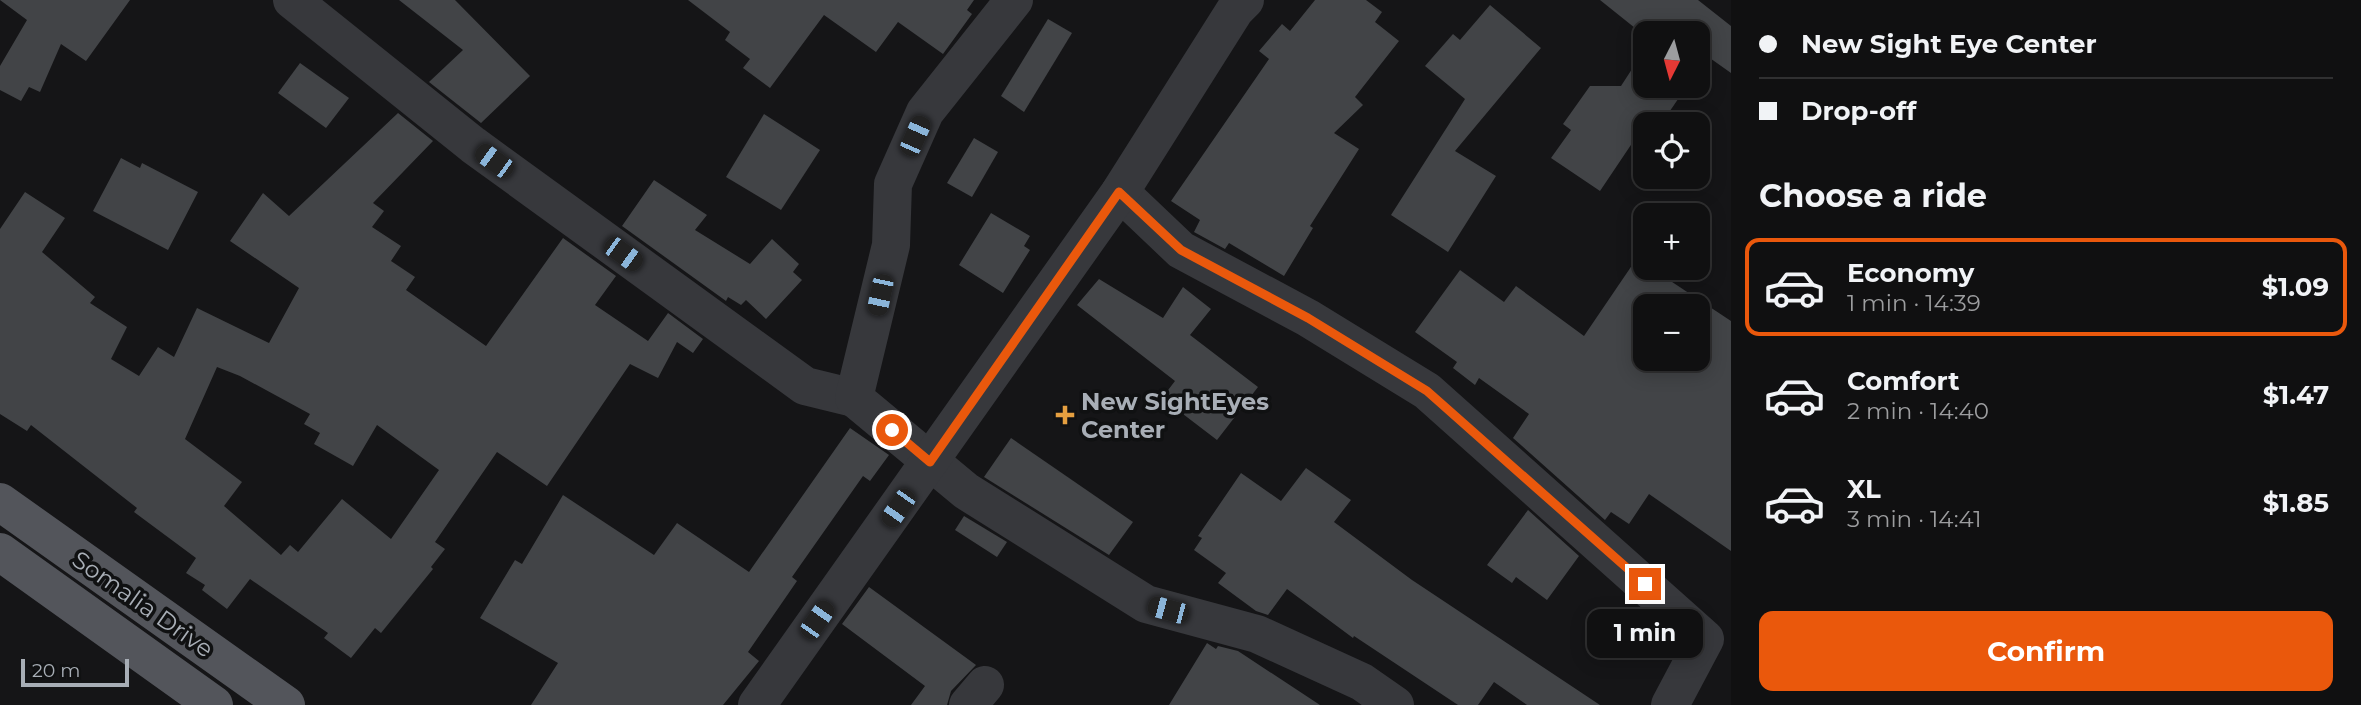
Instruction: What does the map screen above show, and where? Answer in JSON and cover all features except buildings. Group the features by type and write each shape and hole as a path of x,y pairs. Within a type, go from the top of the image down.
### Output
{"main road":[{"name":"Somalia Drive","path":"0,502 286,705"},
{"name":"Somalia Drive","path":"0,552 214,705"}],"street":[{"path":"292,0 473,145 805,387 854,398 977,499 1146,604 1257,634 1362,682 1395,705"},
{"path":"854,398 891,245 893,184 925,111 1014,0"},
{"path":"757,705 1119,192 1235,10 1245,0"},
{"path":"1119,192 1181,250 1308,318 1427,391 1718,644 1670,705"}],"place":[{"name":"New SightEyes Center","path":"1065,415"}],"route":[{"path":"892,430 930,462 1119,192 1181,250 1308,318 1427,391 1645,584"}]}
